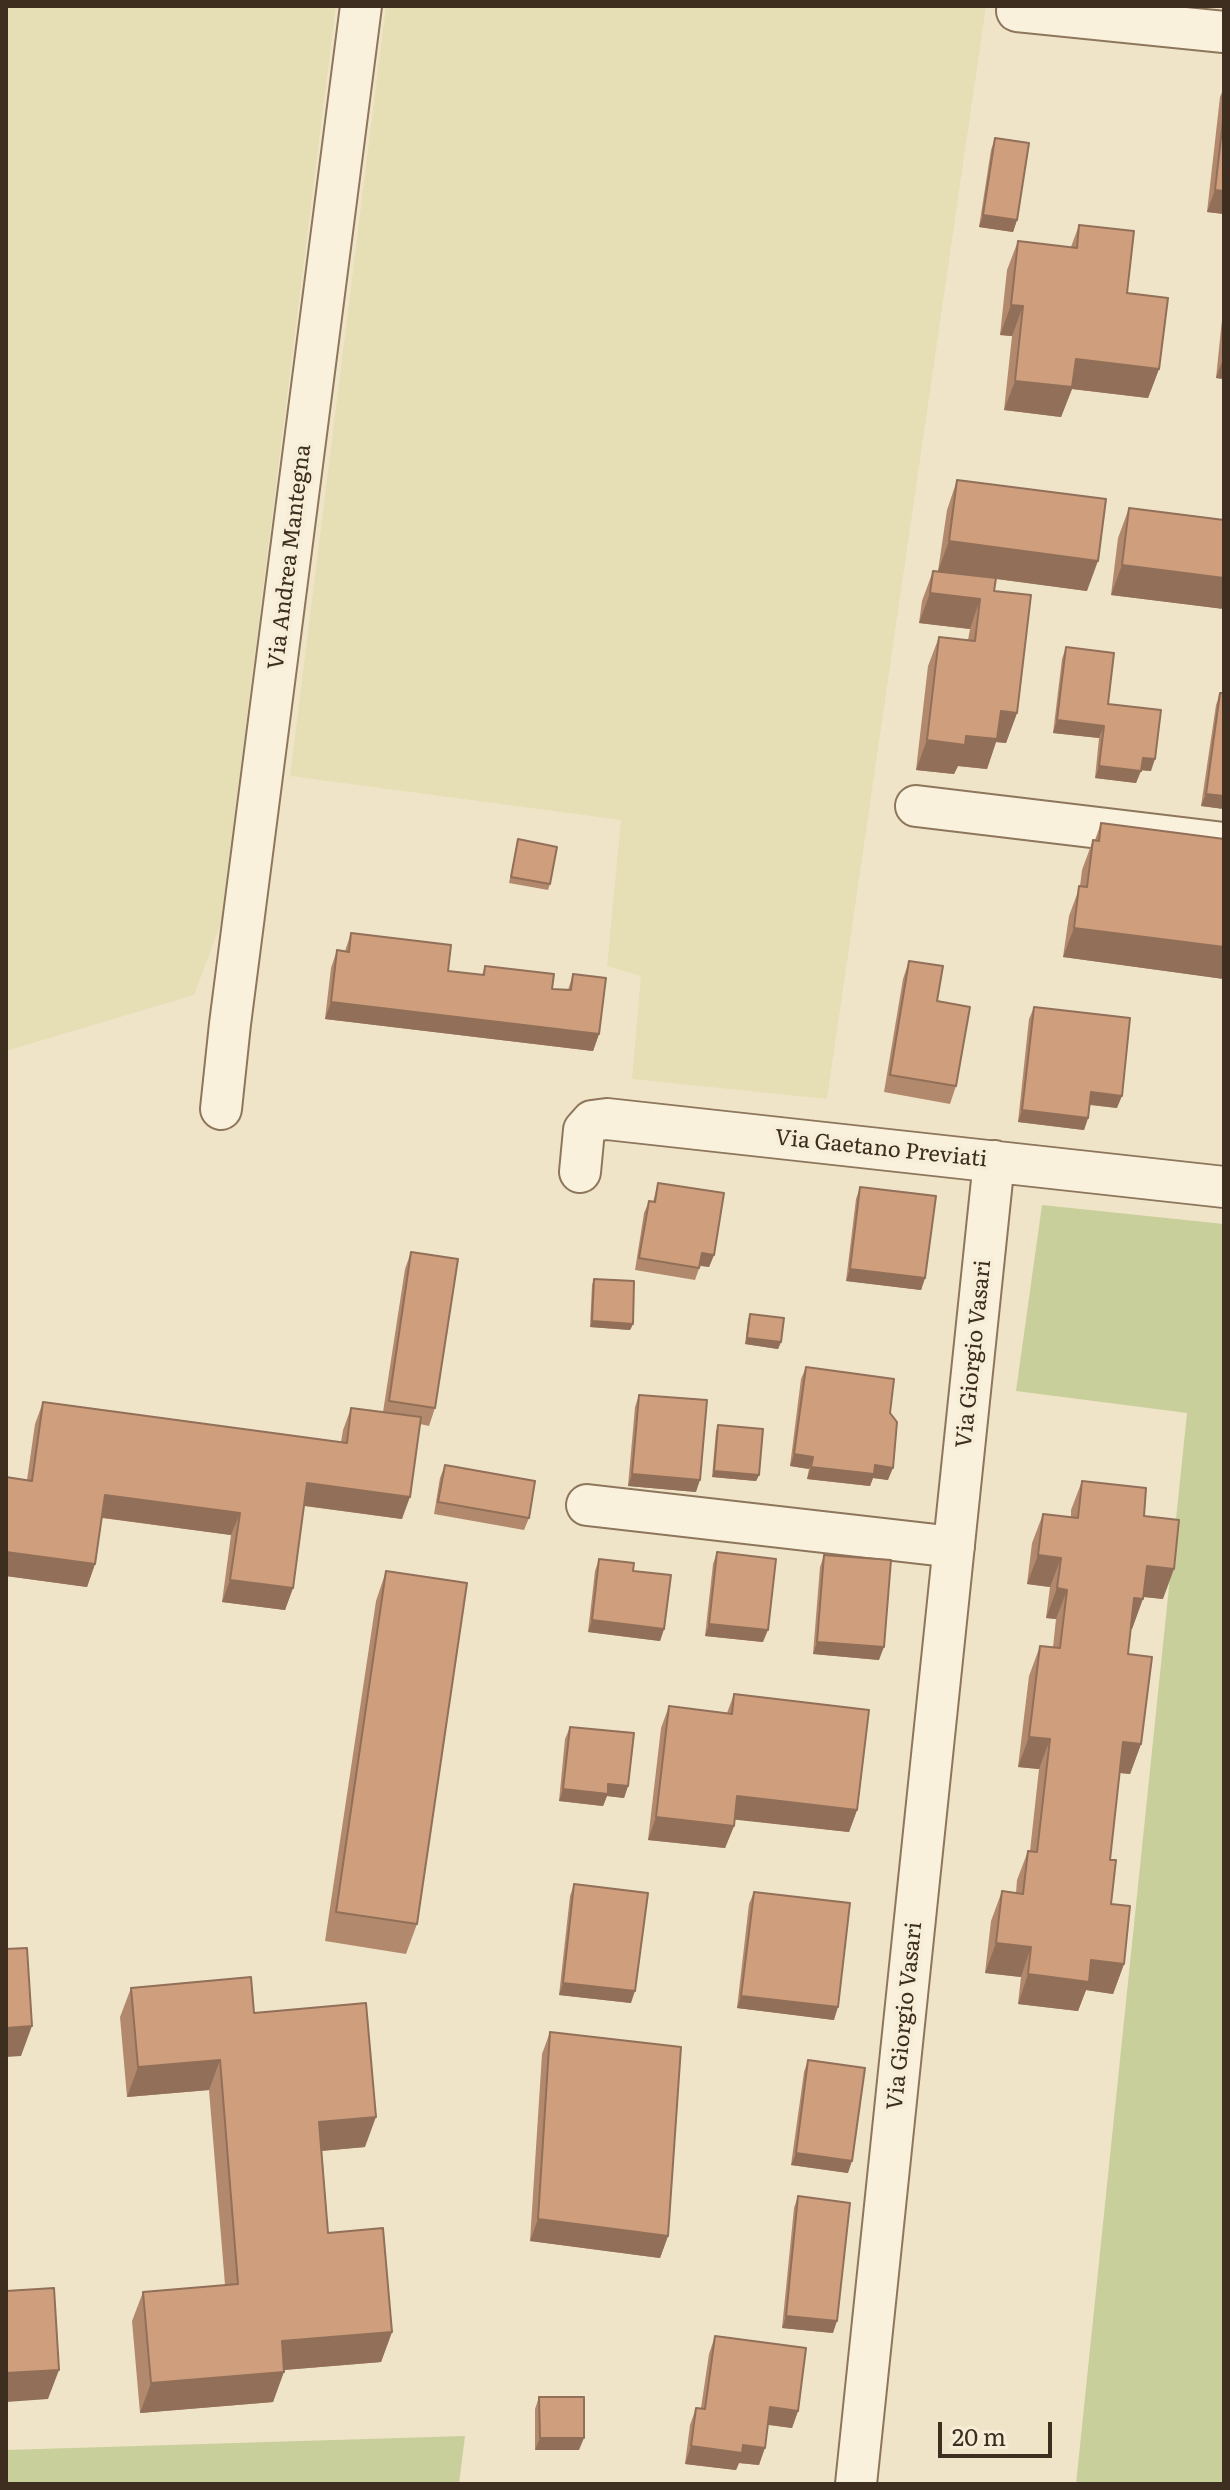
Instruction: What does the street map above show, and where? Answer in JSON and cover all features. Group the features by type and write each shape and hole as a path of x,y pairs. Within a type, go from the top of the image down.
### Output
{"street":[{"name":"Via Andrea Mantegna","path":"221,1109 361,6"},
{"path":"1017,11 1224,32"},
{"path":"916,806 1224,843"},
{"name":"Via Gaetano Previati","path":"580,1172 584,1130 592,1121 607,1119 1224,1187"},
{"name":"Via Giorgio Vasari","path":"856,2484 994,1161"},
{"path":"587,1505 954,1547"}],"shaded area":[{"path":"6,6 336,6 221,923 194,995 6,1051"},
{"path":"386,6 986,6 827,1099 632,1079 641,976 607,966 621,820 290,776"}],"green space":[{"path":"1042,1205 1224,1224 1224,2484 1076,2484 1187,1413 1016,1391"},
{"path":"465,2436 459,2484 6,2484 6,2450"}],"building":[{"path":"1224,112 1224,191 1215,190"},
{"path":"995,138 1029,143 1017,220 983,215"},
{"path":"1079,225 1134,231 1127,293 1168,298 1159,369 1076,359 1072,387 1015,381 1023,306 1011,305 1018,241 1077,248"},
{"path":"957,480 1106,499 1098,561 949,541"},
{"path":"1129,508 1224,520 1224,578 1122,565"},
{"path":"933,571 996,578 994,591 1031,595 1017,713 1001,711 997,739 966,736 965,745 927,740 939,637 975,641 980,599 930,593"},
{"path":"1066,647 1114,653 1108,704 1161,710 1155,759 1143,758 1141,771 1099,766 1104,726 1057,720"},
{"path":"1220,693 1224,693 1224,796 1206,794"},
{"path":"1101,823 1224,839 1224,947 1074,928 1079,886 1087,887 1093,840 1099,841"},
{"path":"518,839 557,847 550,884 511,877"},
{"path":"351,933 451,945 448,971 484,975 485,966 554,974 552,989 571,990 573,974 606,978 599,1034 331,1002 337,950 349,952"},
{"path":"909,961 943,966 937,1001 970,1007 956,1086 890,1075"},
{"path":"1034,1007 1130,1018 1122,1096 1091,1092 1088,1118 1022,1110"},
{"path":"658,1183 724,1193 714,1255 702,1253 699,1268 639,1258 649,1201 655,1202"},
{"path":"860,1187 936,1196 925,1278 850,1269"},
{"path":"411,1252 458,1259 435,1408 389,1401"},
{"path":"594,1279 634,1281 633,1324 592,1321"},
{"path":"750,1314 784,1318 781,1342 747,1338"},
{"path":"806,1367 894,1379 890,1413 897,1422 893,1468 875,1465 874,1474 811,1467 813,1457 794,1454"},
{"path":"639,1395 707,1400 700,1480 632,1474"},
{"path":"43,1402 347,1443 351,1408 421,1417 410,1497 307,1483 293,1588 230,1580 240,1513 105,1495 95,1564 6,1552 6,1477 32,1481"},
{"path":"718,1425 763,1429 759,1475 714,1471"},
{"path":"445,1465 535,1481 529,1518 438,1502"},
{"path":"1082,1481 1146,1488 1144,1516 1179,1520 1174,1569 1147,1566 1143,1599 1134,1598 1128,1654 1152,1657 1141,1744 1123,1742 1110,1860 1116,1860 1111,1904 1130,1906 1124,1964 1091,1960 1089,1982 1028,1974 1031,1947 996,1943 1002,1891 1023,1894 1028,1851 1037,1852 1050,1739 1029,1737 1040,1646 1060,1648 1067,1590 1057,1588 1061,1558 1038,1555 1043,1514 1078,1518"},
{"path":"717,1552 776,1559 768,1630 709,1624"},
{"path":"824,1555 891,1560 884,1647 817,1642"},
{"path":"599,1559 634,1563 633,1571 671,1575 664,1629 592,1620"},
{"path":"386,1571 467,1583 417,1924 336,1912"},
{"path":"734,1694 869,1710 857,1810 737,1796 734,1826 656,1817 669,1706 732,1714"},
{"path":"570,1727 634,1733 628,1786 608,1784 608,1794 563,1789"},
{"path":"574,1884 648,1893 635,1991 563,1983"},
{"path":"754,1892 850,1903 838,2007 741,1996"},
{"path":"27,1948 32,2026 6,2028 6,1949"},
{"path":"251,1977 254,2013 366,2003 376,2117 319,2122 328,2233 383,2228 392,2332 282,2341 284,2372 151,2383 143,2292 238,2284 220,2060 138,2067 131,1988"},
{"path":"550,2032 681,2047 668,2236 538,2219"},
{"path":"808,2060 865,2068 852,2161 796,2153"},
{"path":"798,2196 850,2203 837,2321 786,2316"},
{"path":"54,2288 59,2370 6,2373 6,2291"},
{"path":"715,2336 806,2348 798,2411 770,2407 765,2448 743,2445 742,2453 691,2446 696,2408 705,2409"},
{"path":"539,2397 584,2397 584,2438 540,2438"}]}
